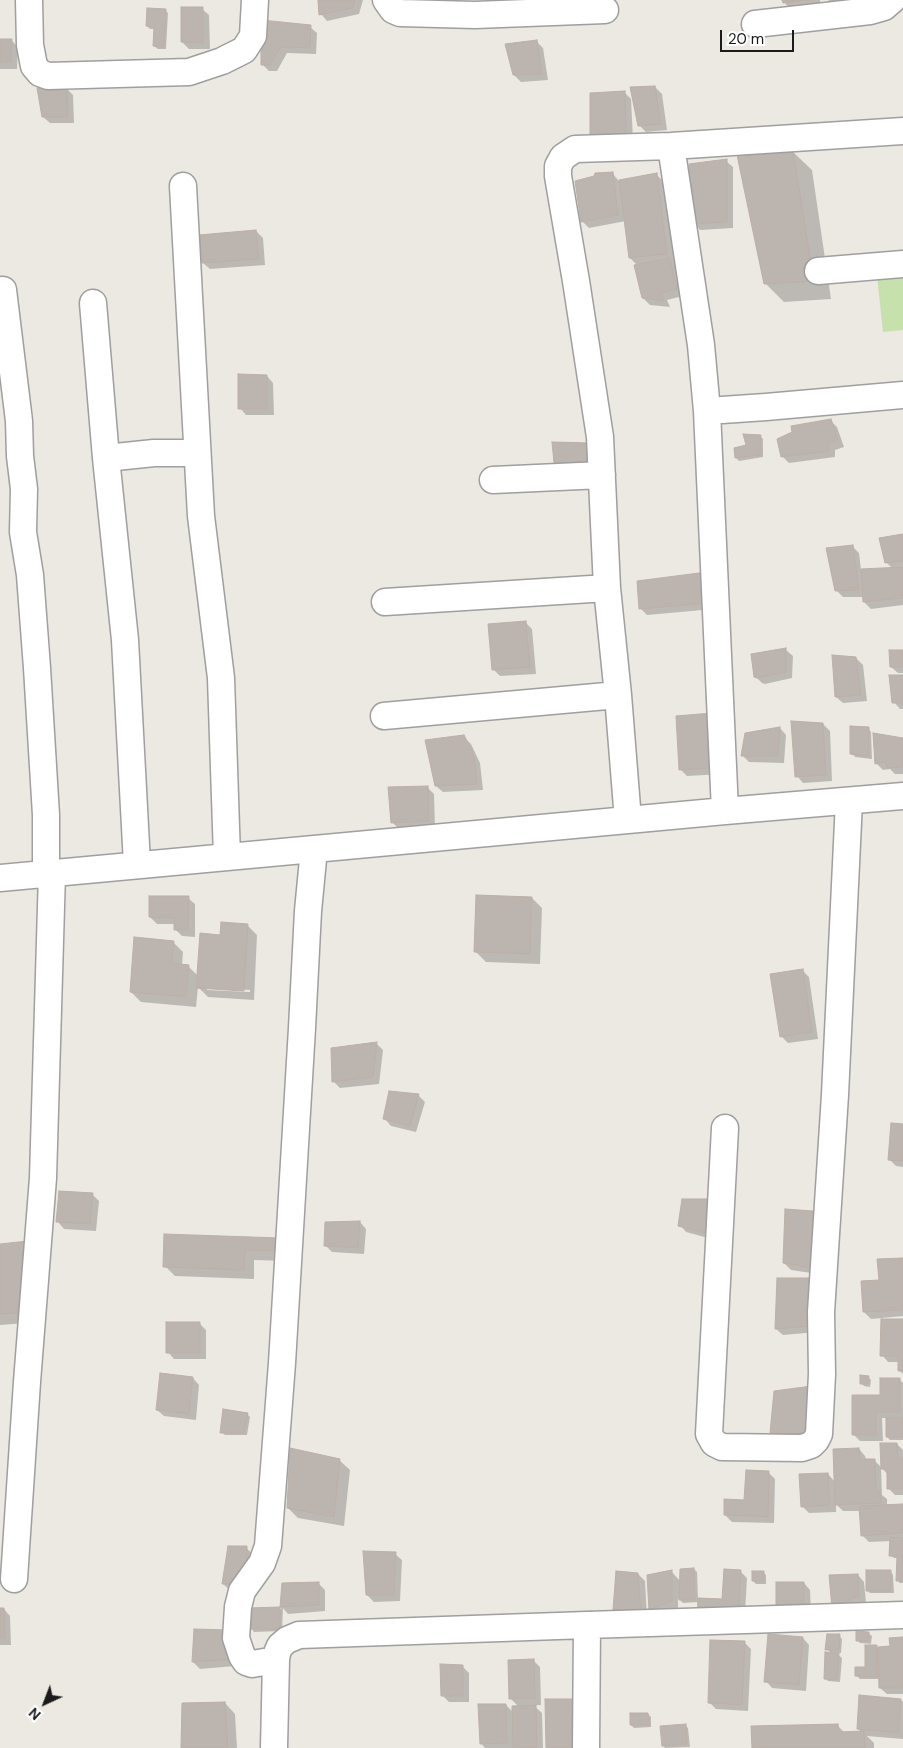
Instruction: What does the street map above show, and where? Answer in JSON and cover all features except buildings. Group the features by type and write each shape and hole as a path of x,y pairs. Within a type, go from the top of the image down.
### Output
{"street":[{"path":"29,0 30,45 34,66 40,73 48,76 189,72 222,61 244,50 253,36 255,0"},
{"path":"386,0 393,10 400,13 475,15 605,10"},
{"path":"755,24 870,11 884,7 892,0"},
{"path":"628,820 607,588 600,437 558,176 558,166 563,157 575,149 670,146 903,131"},
{"path":"670,146 700,346 707,411 725,811"},
{"path":"183,186 201,516 221,678 227,857"},
{"path":"818,271 903,264"},
{"path":"3,290 19,421 20,456 24,489 23,532 30,575 49,873 43,1178 14,1579"},
{"path":"92,303 125,640 137,864"},
{"path":"707,411 766,408 903,395"},
{"path":"106,458 154,453 197,453"},
{"path":"493,480 602,475"},
{"path":"385,602 607,588"},
{"path":"384,716 618,695"},
{"path":"0,878 137,864 903,796"},
{"path":"725,1128 709,1434 714,1443 722,1447 802,1448 811,1445 819,1434 822,1374 821,1312 835,1095 849,801"},
{"path":"276,1660 252,1664 246,1662 236,1638 238,1606 242,1591 262,1563 268,1546 282,1363 308,911 314,849"},
{"path":"274,1748 277,1653 280,1646 299,1634 903,1615"},
{"path":"586,1748 587,1625"}],"green space":[{"path":"903,273 903,330 883,332 877,276"}]}
